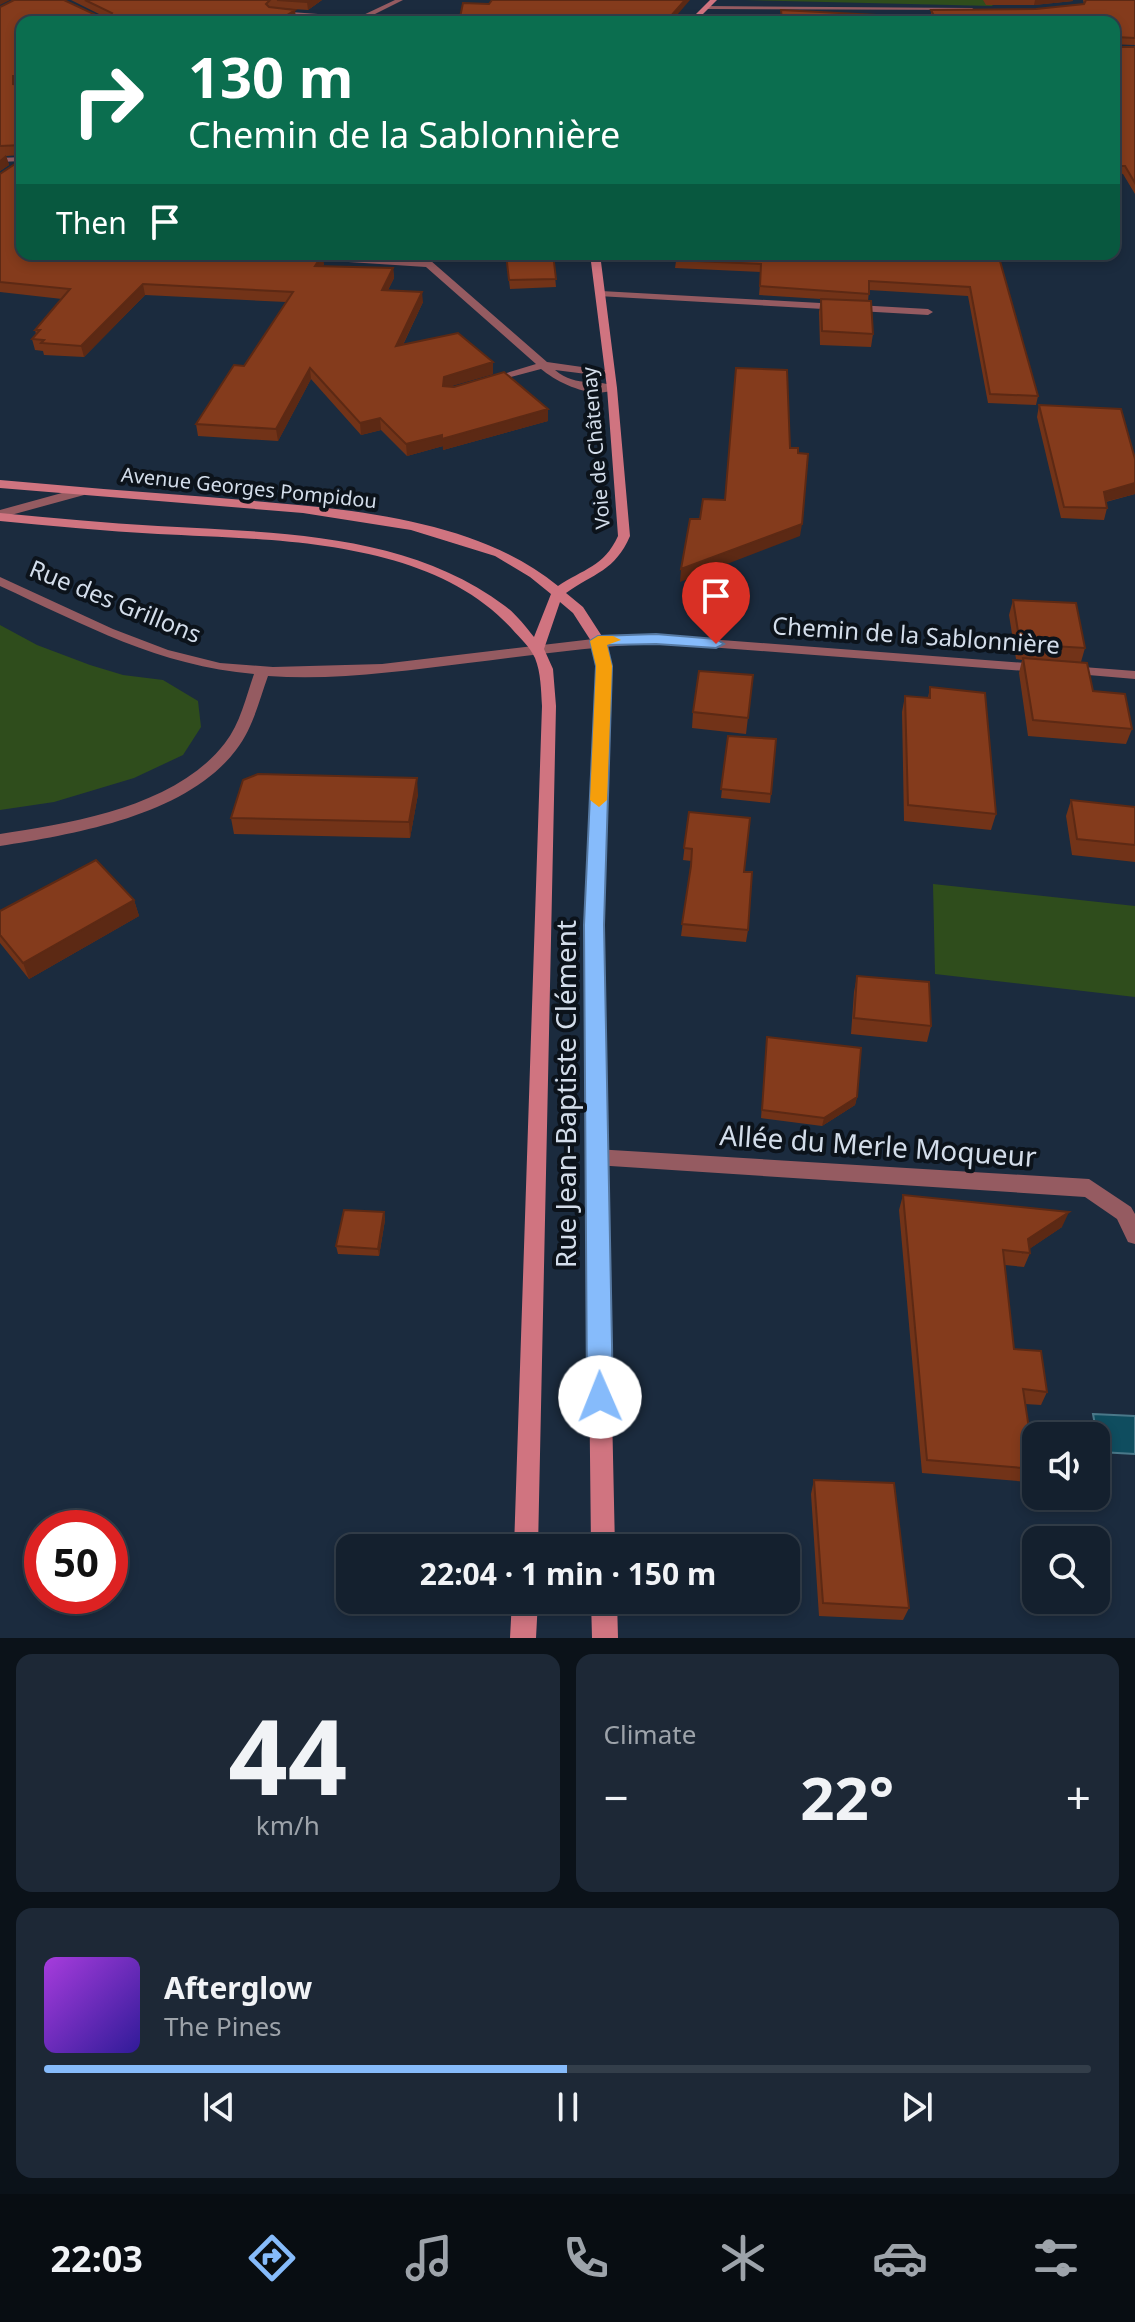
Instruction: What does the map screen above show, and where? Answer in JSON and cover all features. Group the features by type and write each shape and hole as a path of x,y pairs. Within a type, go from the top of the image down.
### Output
{"main road":[{"path":"697,16 714,0"},
{"name":"Voie de Châtenay","path":"558,592 610,562 618,553 624,536 612,388 596,260"},
{"name":"Avenue Georges Pompidou","path":"0,484 303,509 413,526 500,553 558,592 578,610 598,641"},
{"name":"Avenue Georges Pompidou","path":"0,516 100,527 299,538 377,552 412,562 475,592 510,620 537,649"},
{"path":"537,649 558,592"},
{"name":"Rue Jean-Baptiste Clément","path":"598,641 604,666 594,925 603,1534"},
{"name":"Rue Jean-Baptiste Clément","path":"526,1534 548,742 548,680 537,649"},
{"path":"523,1638 524,1614"},
{"path":"604,1614 605,1638"}],"street":[{"path":"366,16 400,0"},
{"path":"706,7 983,10"},
{"path":"273,12 294,16"},
{"path":"11,171 16,166"},
{"path":"354,260 427,264"},
{"path":"423,260 480,306 559,379 571,384 612,388"},
{"path":"601,294 928,312"},
{"path":"477,385 544,365 564,371 610,374"},
{"path":"0,516 80,492"},
{"name":"Rue des Grillons","path":"0,581 142,644 218,667 262,671 346,670 537,649"},
{"name":"Chemin de la Sablonnière","path":"537,649 598,641 656,639 1135,675"},
{"path":"0,840 54,832 131,810 189,783 228,751 240,731 262,671"},
{"name":"Allée du Merle Moqueur","path":"595,1157 1089,1188 1124,1213 1135,1235"}],"green space":[{"path":"744,0 986,0 993,6"},
{"path":"0,625 37,645 90,665 123,675 163,680 198,701 201,727 183,755 134,778 54,802 0,810"},
{"path":"933,884 1135,906 1135,997 935,974"}],"water":[{"path":"1093,1414 1135,1416 1135,1454 1110,1453 1110,1422 1094,1422"}],"building":[{"path":"14,0 64,0 98,16 16,16 16,76 13,76 13,84 16,84 16,145 0,146 0,7"},
{"path":"85,0 270,0 266,4 269,7 295,10 286,16 110,16 112,13"},
{"path":"492,0 685,0 671,16 460,16 463,3 489,4"},
{"path":"1086,0 1135,0 1135,38 1120,37 1120,16 934,16 931,10 1036,9 1084,4"},
{"path":"781,10 896,16 782,16"},
{"path":"1120,47 1135,47 1135,183 1125,166 1120,166"},
{"path":"16,163 16,260 319,260 315,266 393,268 382,290 422,292 396,346 458,333 493,362 444,377 443,386 454,387 504,372 548,409 442,439 442,435 406,444 380,418 360,423 310,368 276,429 196,424 234,365 244,366 293,292 143,284 81,346 41,343 44,340 32,339 40,330 35,330 70,289 0,282 0,174"},
{"path":"507,260 554,260 556,279 509,280"},
{"path":"676,260 1000,260 1038,396 990,394 970,287 869,281 869,294 760,286 761,264"},
{"path":"821,299 871,301 873,334 822,331"},
{"path":"736,368 787,370 790,448 798,448 798,453 808,454 802,524 681,569 690,519 700,519 703,499 725,500"},
{"path":"1039,405 1121,409 1135,459 1135,483 1104,492 1107,508 1064,507"},
{"path":"1013,600 1076,603 1085,648 1020,644"},
{"path":"1023,658 1087,663 1093,691 1125,694 1132,729 1033,720"},
{"path":"699,671 753,675 748,718 693,712"},
{"path":"930,687 985,693 996,814 908,805 905,696 930,698"},
{"path":"728,736 776,739 771,794 721,789"},
{"path":"258,774 417,778 409,822 231,818 243,780"},
{"path":"1071,800 1135,807 1135,845 1077,839"},
{"path":"689,812 750,818 744,872 752,872 748,930 682,924 691,866 692,849 684,848"},
{"path":"96,860 134,900 23,963 0,935 0,911"},
{"path":"857,976 929,982 931,1026 854,1018"},
{"path":"767,1037 861,1048 857,1097 824,1118 762,1110"},
{"path":"903,1195 1069,1212 1028,1239 1030,1253 1003,1250 1014,1349 1041,1351 1047,1392 1023,1389 1028,1422 1022,1422 1022,1468 927,1460"},
{"path":"344,1210 384,1212 378,1249 336,1246"},
{"path":"814,1480 894,1483 909,1608 823,1603"}],"slow traffic":[{"path":"599,800 604,666 598,641 613,640"}],"route":[{"path":"600,1397 594,925 604,666 598,641 656,639 716,644"}]}
